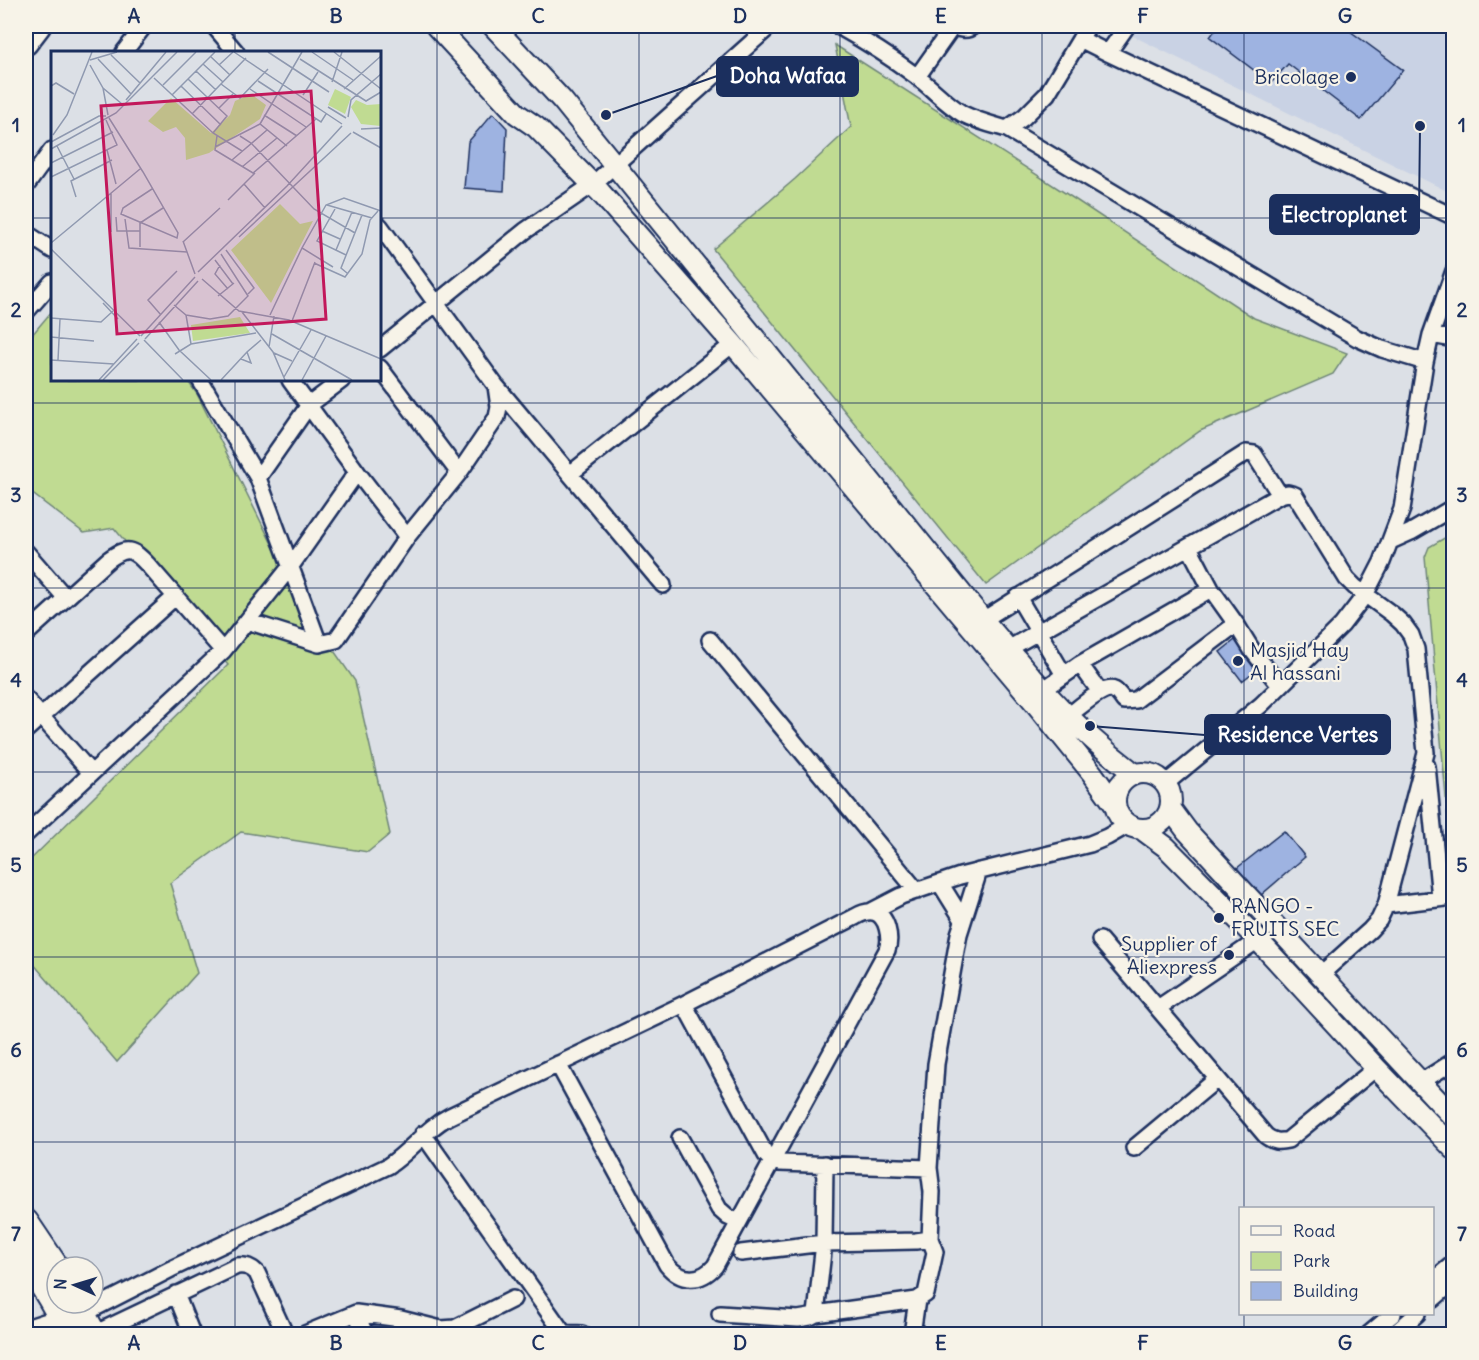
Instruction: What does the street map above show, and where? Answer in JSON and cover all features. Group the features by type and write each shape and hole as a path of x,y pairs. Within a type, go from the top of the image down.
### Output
{"main road":[{"path":"26,43 39,26"},
{"path":"26,1222 48,1255"},
{"path":"26,1261 76,1325"}],"street":[{"path":"125,51 144,26"},
{"path":"214,26 231,50"},
{"path":"436,26 517,114 536,127 592,185 733,344 1036,704 1115,805"},
{"path":"494,26 562,100 983,620 1068,716 1109,754 1135,774"},
{"path":"381,349 525,231 592,185 770,26"},
{"path":"838,26 861,31 963,114 1007,129 1357,338 1382,349 1425,362"},
{"path":"917,76 953,26 965,29 974,26"},
{"path":"1108,53 1127,26"},
{"path":"1007,129 1024,117 1047,94 1084,32 1108,53 1454,217"},
{"path":"26,186 51,151"},
{"path":"381,227 496,386 663,585"},
{"path":"26,233 51,249"},
{"path":"1165,784 1261,705 1342,625 1365,595 1382,562 1402,509 1425,362 1431,335 1454,271"},
{"path":"26,312 51,283"},
{"path":"1431,335 1454,339"},
{"path":"570,474 733,344"},
{"path":"381,369 459,473"},
{"path":"201,381 258,478 319,644"},
{"path":"291,381 407,537"},
{"path":"258,478 309,405 341,381"},
{"path":"247,621 319,644 336,640 407,537 459,473 497,417 499,407 496,386"},
{"path":"983,620 1246,453 1254,454 1280,495"},
{"path":"26,834 223,651 291,566 357,472"},
{"path":"1008,649 1280,495 1288,493 1295,495 1347,579 1402,624 1416,649 1426,753 1447,897 1386,905"},
{"path":"1390,541 1411,532 1454,507"},
{"path":"1189,547 1210,589 1280,686"},
{"path":"26,634 108,560 123,550 132,550 143,559 223,651"},
{"path":"26,552 65,597"},
{"path":"1043,690 1080,664 1210,589"},
{"path":"26,730 176,596"},
{"path":"1018,597 1064,675"},
{"path":"1068,716 1100,692 1110,689 1117,691 1124,701 1136,700 1236,624"},
{"path":"710,640 917,891"},
{"path":"1080,664 1100,692"},
{"path":"26,699 91,773"},
{"path":"1320,975 1379,920 1386,905 1426,753"},
{"path":"76,1325 182,1264 388,1166 442,1120 684,1004 863,913 872,911 901,896 979,871 1076,849 1136,828 1157,826 1168,815 1171,796 1159,778 1152,774 1135,774 1128,777 1117,789 1115,805 1122,820 1136,828 1166,847 1258,940 1454,1149"},
{"path":"1170,808 1188,831 1454,1118"},
{"path":"720,1314 798,1319 816,1314 917,1300 926,1294 935,1252 930,1239 932,1192 929,1168 936,1064 963,920 979,871"},
{"path":"940,883 963,920"},
{"path":"558,1064 667,1265 684,1278 699,1278 715,1266 887,950 890,938 884,920 872,911"},
{"path":"1100,940 1272,1141 1288,1140 1376,1068"},
{"path":"1158,1008 1258,940"},
{"path":"684,1004 766,1155 771,1160 778,1163 929,1168"},
{"path":"1421,1082 1454,1061"},
{"path":"1134,1149 1217,1079"},
{"path":"423,1134 564,1334 582,1335"},
{"path":"680,1138 719,1209 728,1217 739,1222"},
{"path":"816,1314 824,1243 825,1164"},
{"path":"741,1253 824,1243 930,1239"},
{"path":"1434,1279 1454,1263"},
{"path":"26,1328 76,1325 176,1294 237,1266 245,1265 257,1272 285,1335"},
{"path":"1434,1298 1454,1281"},
{"path":"176,1294 192,1335"},
{"path":"305,1335 356,1313 401,1319 441,1329 455,1328 513,1299"},
{"path":"912,1335 917,1300"},
{"path":"356,1313 365,1335"},
{"path":"1369,1335 1393,1315"},
{"path":"1394,1335 1416,1315"}],"shaded area":[{"path":"1140,26 1453,26 1453,194 1133,36"}],"green space":[{"path":"835,45 1254,318 1347,353 1333,374 1200,431 986,585 713,249 795,179 851,127"},
{"path":"51,312 51,381 188,381 197,394 303,606 355,681 390,834 368,852 241,832 170,883 197,973 117,1062 26,955 26,864 228,665 114,528 84,533 30,492 26,479 26,342"},
{"path":"1453,533 1454,877 1425,557 1429,547"}],"building":[{"name":"Bricolage","path":"1218,26 1343,26 1403,70 1361,120 1288,64 1271,83 1210,37"},
{"path":"493,113 507,128 504,191 464,188 468,142"},
{"name":"Masjid Hay Al hassani","path":"1235,640 1256,670 1242,681 1220,652"},
{"path":"1284,831 1305,857 1260,896 1237,868"}],"place":[{"name":"Bricolage","path":"1351,77"},
{"name":"Doha Wafaa","path":"606,115"},
{"name":"Electroplanet","path":"1420,126"},
{"name":"Masjid Hay Al hassani","path":"1238,661"},
{"name":"Residence Vertes","path":"1090,726"},
{"name":"RANGO - FRUITS SEC","path":"1219,918"},
{"name":"Supplier of Aliexpress","path":"1229,955"}]}
